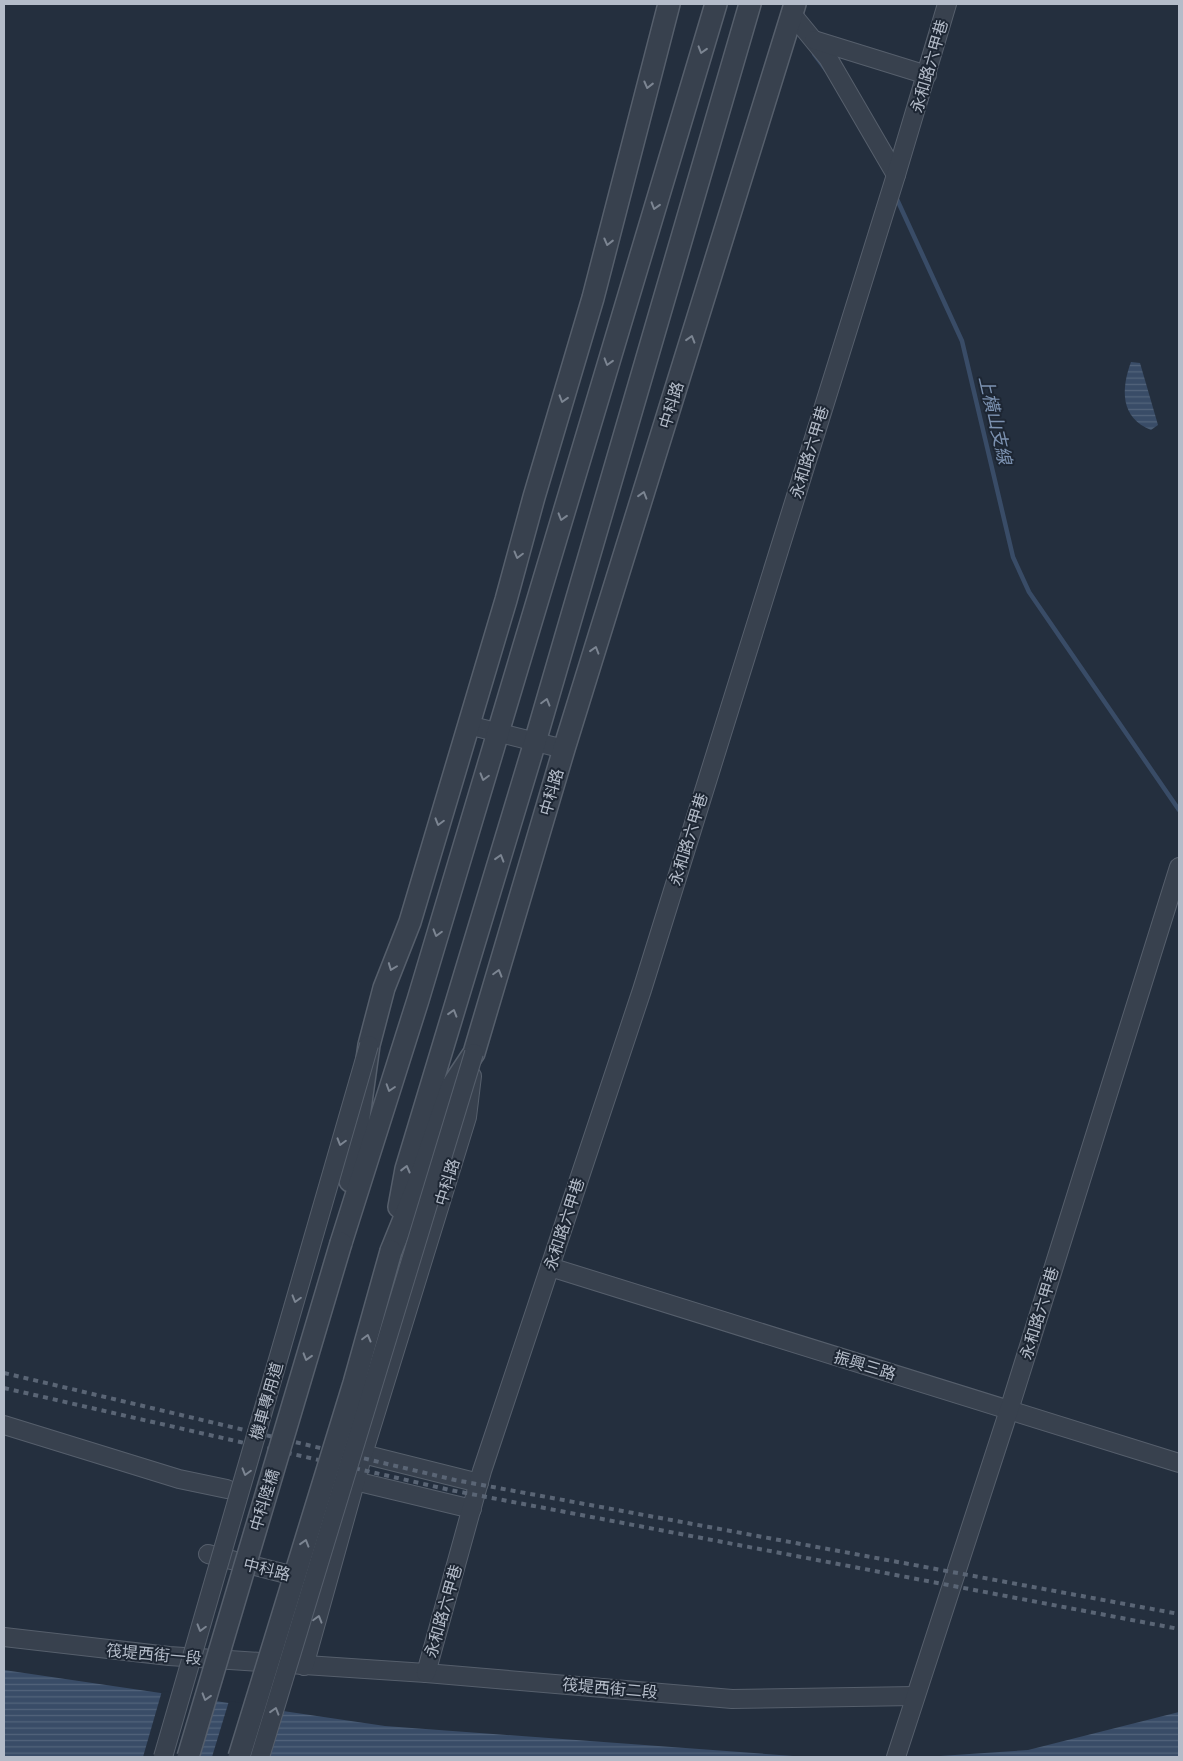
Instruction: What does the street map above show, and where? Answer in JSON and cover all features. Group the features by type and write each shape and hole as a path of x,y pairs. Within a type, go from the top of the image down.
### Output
{"street":[{"path":"341,1243 369,1045 384,988 410,922 593,298 669,4"},
{"path":"341,1243 418,1000 497,730 716,4"},
{"name":"中科路","path":"391,1251 406,1169 535,742 750,4"},
{"name":"永和路六甲巷","path":"426,1673 479,1483 642,990 927,75 947,4"},
{"path":"793,9 828,58 896,175"},
{"name":"中科路","path":"304,1666 363,1454 467,1117 474,1053 564,749 793,9"},
{"path":"814,40 927,75"},
{"path":"468,725 497,730 564,749"},
{"name":"永和路六甲巷","path":"896,1757 1009,1410 1179,867"},
{"name":"機車專用道","path":"163,1757 369,1045"},
{"path":"239,1757 354,1383 391,1251 452,1086 474,1053"},
{"path":"260,1757 474,1053"},
{"name":"中科陸橋","path":"188,1757 341,1243"},
{"name":"振興三路","path":"550,1267 1179,1463"},
{"path":"4,1425 179,1479 227,1489"},
{"path":"363,1454 479,1483"},
{"path":"355,1481 472,1509"},
{"name":"中科路","path":"208,1554 327,1585"},
{"name":"筏堤西街一段","path":"4,1637 169,1656 304,1666"},
{"name":"筏堤西街二段","path":"304,1666 426,1673 732,1698 915,1696"}],"water":[{"path":"1131,362 1140,363 1158,425 1151,430 1141,425 1128,410 1125,392"},
{"path":"4,1670 385,1726 807,1757 4,1757"},
{"path":"1179,1712 1179,1757 925,1757 1028,1750"}],"pier":[{"path":"162,1691 217,1699 200,1757 143,1757"},
{"path":"229,1701 283,1709 269,1757 212,1757"}],"waterway":[{"name":"上橫山支線","path":"814,54 826,70"},
{"name":"上橫山支線","path":"895,195 962,341 1013,557 1029,592 1179,810"}],"railway":[{"path":"4,1373 455,1480 1179,1614"},
{"path":"4,1388 450,1490 1179,1629"}]}
